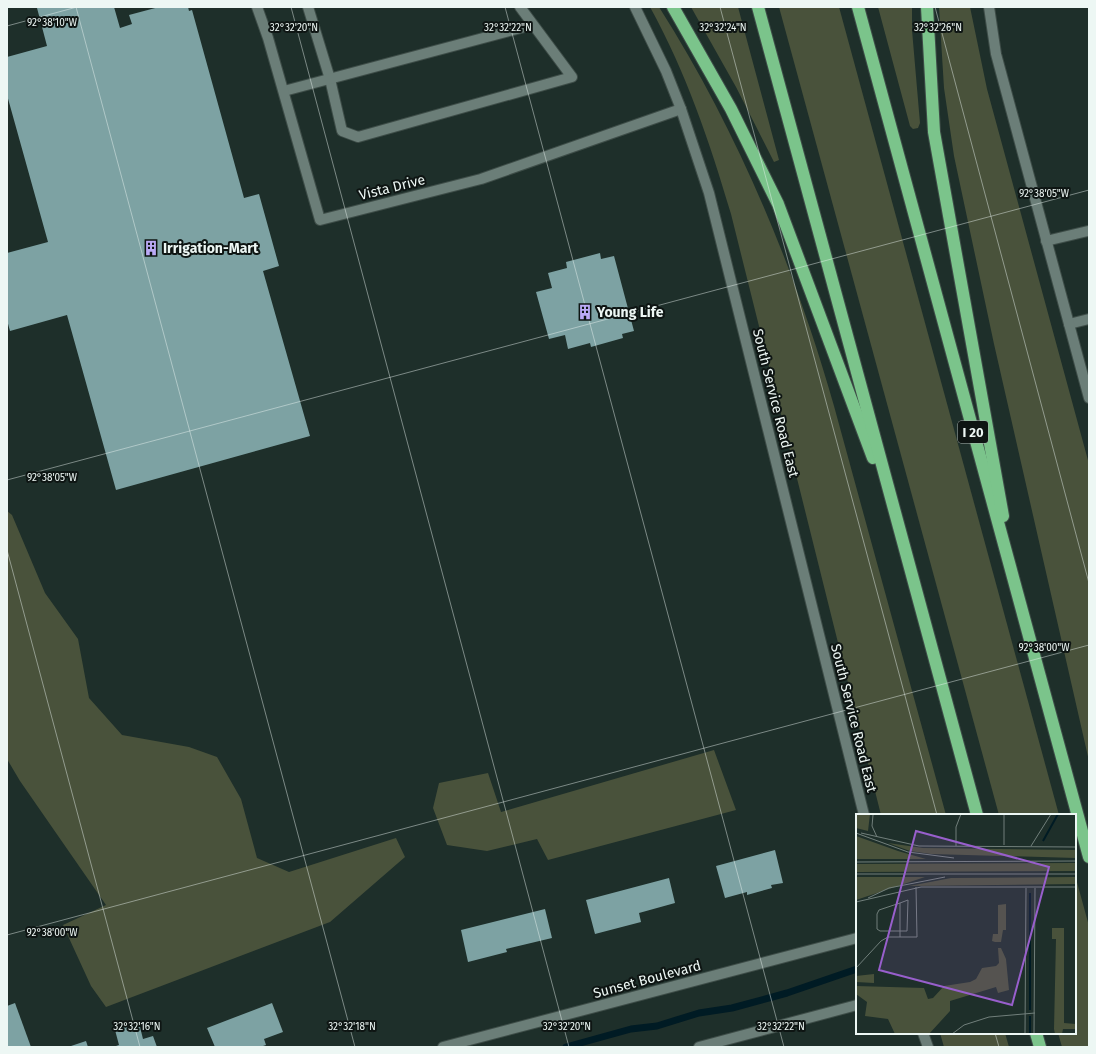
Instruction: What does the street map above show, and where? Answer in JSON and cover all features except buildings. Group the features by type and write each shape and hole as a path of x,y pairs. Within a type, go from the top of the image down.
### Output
{"highway":[{"path":"673,7 731,108 778,204 900,528"},
{"path":"758,7 977,814"},
{"name":"I 20","path":"858,7 1089,857"},
{"path":"927,7 934,132 1018,598"},
{"path":"1036,1034 1040,1047"}],"main road":[{"name":"Vista Drive","path":"257,7 284,91 320,220 481,179 681,109"},
{"path":"308,7 330,79 342,131 358,137 572,77 520,7"},
{"name":"South Service Road East","path":"634,7 666,71 681,109 709,193 864,814"},
{"path":"989,7 996,54 1089,398"},
{"path":"284,91 532,25"},
{"path":"1046,242 1088,231"},
{"path":"1068,324 1089,319"},
{"name":"Sunset Boulevard","path":"443,1047 856,938"},
{"path":"699,1047 856,1005"},
{"path":"923,1034 928,1047"}],"green space":[{"path":"650,7 659,7 687,53 713,101 761,200 801,302 834,406 946,814 881,814 731,214 706,134 686,82"},
{"path":"691,7 738,7 779,160 774,162 736,87"},
{"path":"779,7 839,7 1059,814 999,814"},
{"path":"878,7 912,7 912,30 920,123 918,128 913,129 910,126"},
{"path":"939,7 970,7 987,89 1089,464 1089,761 994,344 954,156 944,88"},
{"path":"7,511 12,515 45,593 78,639 89,698 122,735 189,747 217,757 241,799 257,858 289,872 396,838 405,857 330,922 106,1007 91,986 63,925 106,905 20,781 7,759"},
{"path":"714,750 736,810 548,860 537,839 487,851 447,845 433,808 439,783 488,773 501,812"},
{"path":"1076,879 1089,926 1089,1047 1062,1047 1058,1034 1076,1034"},
{"path":"940,1034 1005,1034 1009,1047 944,1047"}],"waterway":[{"path":"566,1047 631,1029 657,1026 699,1013 732,1008 787,993 856,969"}],"place":[{"name":"Irrigation-Mart","path":"151,248"},
{"name":"Young Life","path":"585,312"}]}
